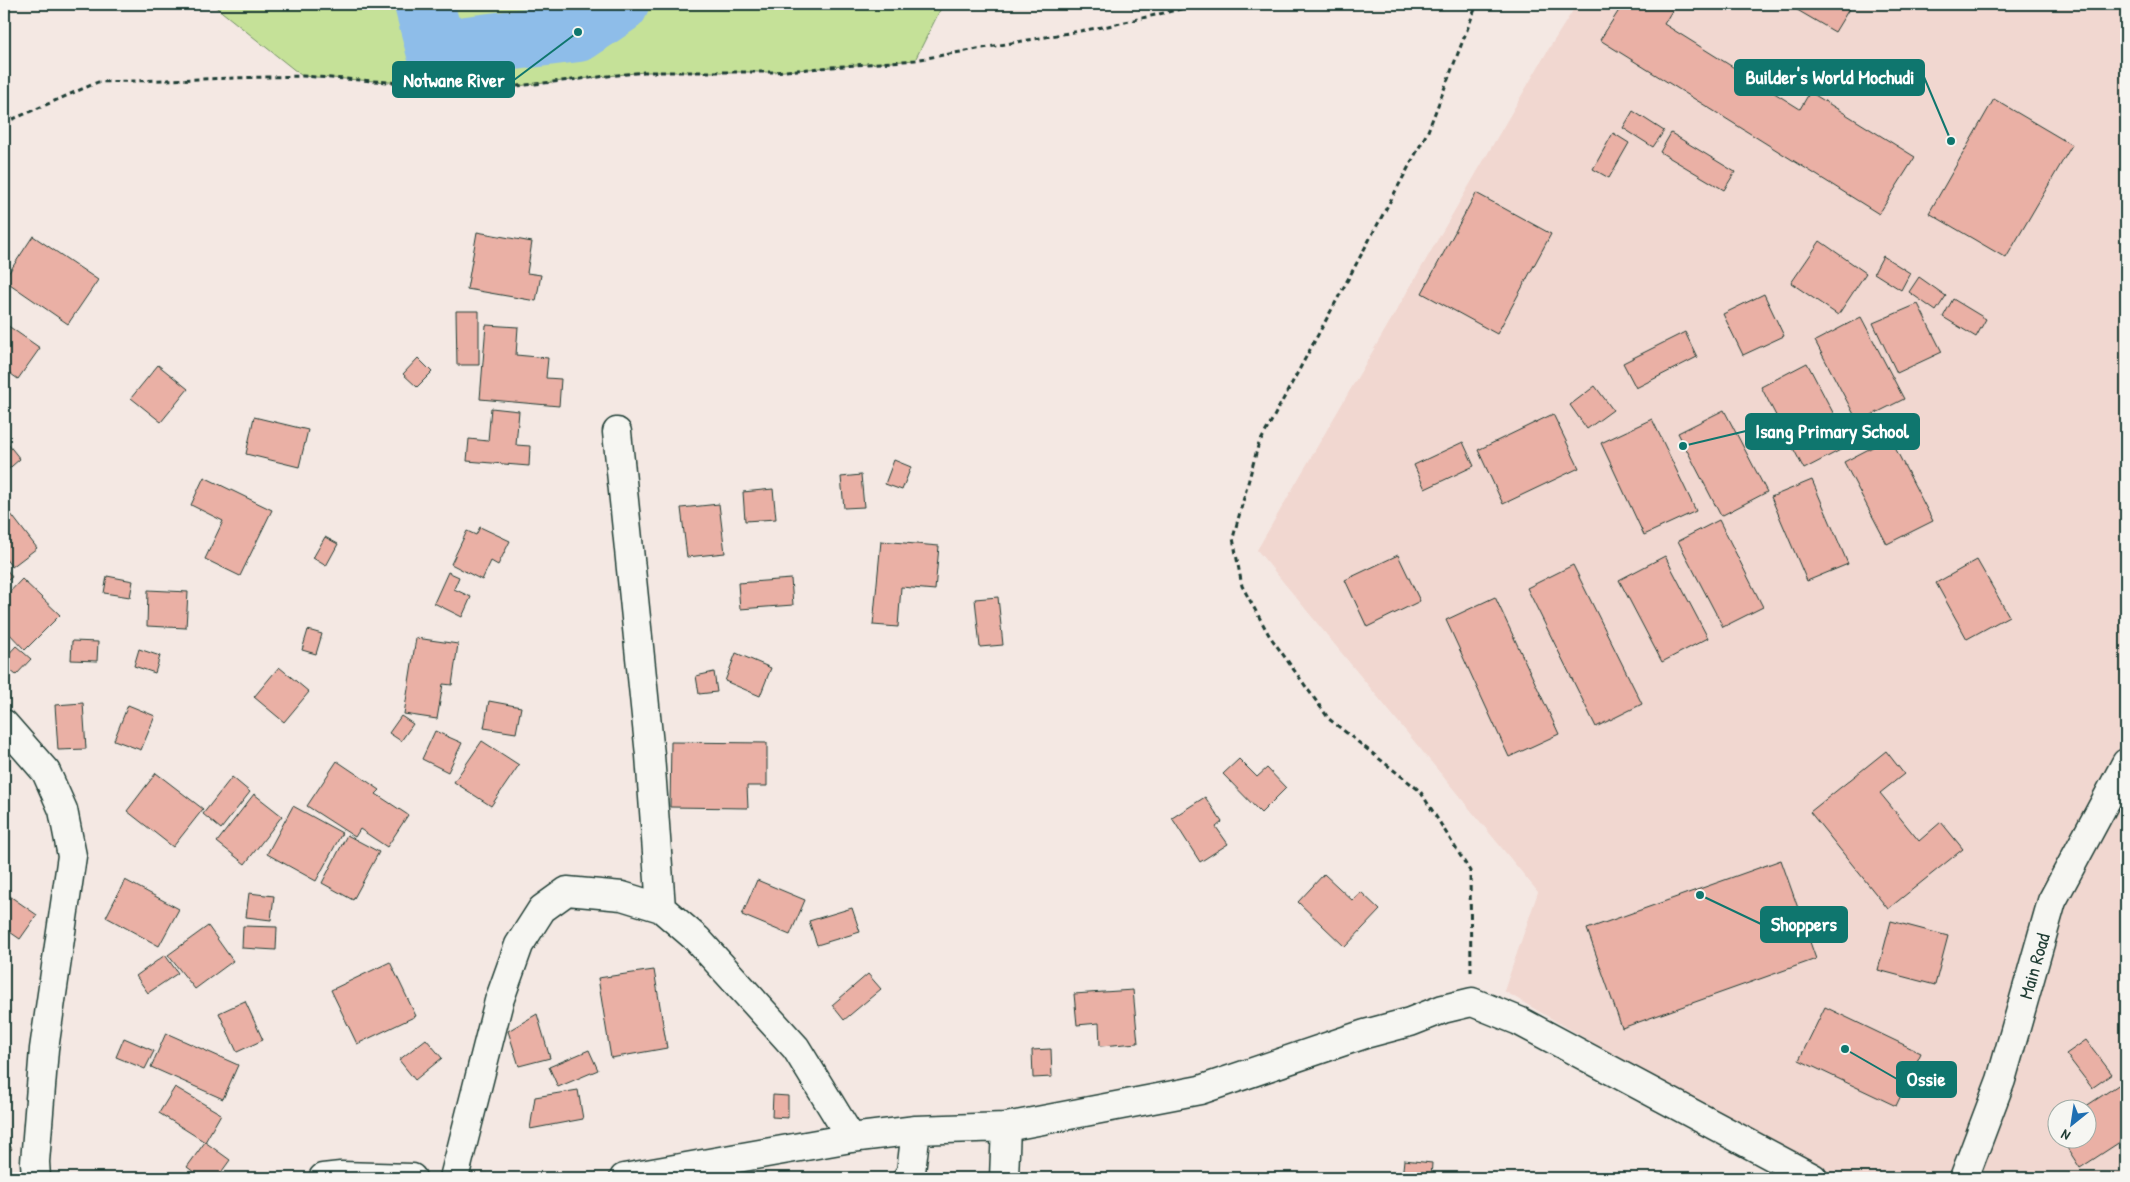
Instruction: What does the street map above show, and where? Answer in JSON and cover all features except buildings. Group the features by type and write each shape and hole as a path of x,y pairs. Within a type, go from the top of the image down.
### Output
{"street":[{"path":"618,432 650,755 661,908"},
{"path":"4,724 46,772 63,810 72,856 44,1049 35,1162 36,1178"},
{"name":"Main Road","path":"1964,1178 2001,1080 2052,901 2126,763"},
{"path":"454,1178 499,1001 518,945 542,909 567,891 622,896 661,908 697,939 796,1048 851,1138"},
{"path":"624,1178 851,1138 916,1130 1006,1127 1200,1090 1365,1034 1410,1022 1443,1009 1472,1002 1519,1021 1813,1178"},
{"path":"1004,1178 1006,1127"},
{"path":"907,1178 912,1172 916,1130"},
{"path":"323,1178 341,1176 412,1178"}],"path":[{"path":"4,123 98,82 302,76 490,89 644,72 773,72 915,60 1108,26 1202,4"},
{"path":"1472,1002 1470,870 1420,792 1329,718 1269,635 1242,586 1233,538 1258,446 1428,131 1477,4"}],"shaded area":[{"path":"1577,4 2126,4 2126,1178 1825,1178 1504,991 1538,892 1257,550 1548,50"}],"green space":[{"path":"212,4 943,4 915,60 773,72 644,72 490,89 302,76"}],"waterway":[{"path":"424,4 436,50 578,32 619,4"}],"place":[{"name":"Notwane River","path":"578,32"},
{"name":"Builder's World Mochudi","path":"1951,141"},
{"name":"Isang Primary School","path":"1683,446"},
{"name":"Shoppers","path":"1700,895"},
{"name":"Ossie","path":"1845,1049"}]}
